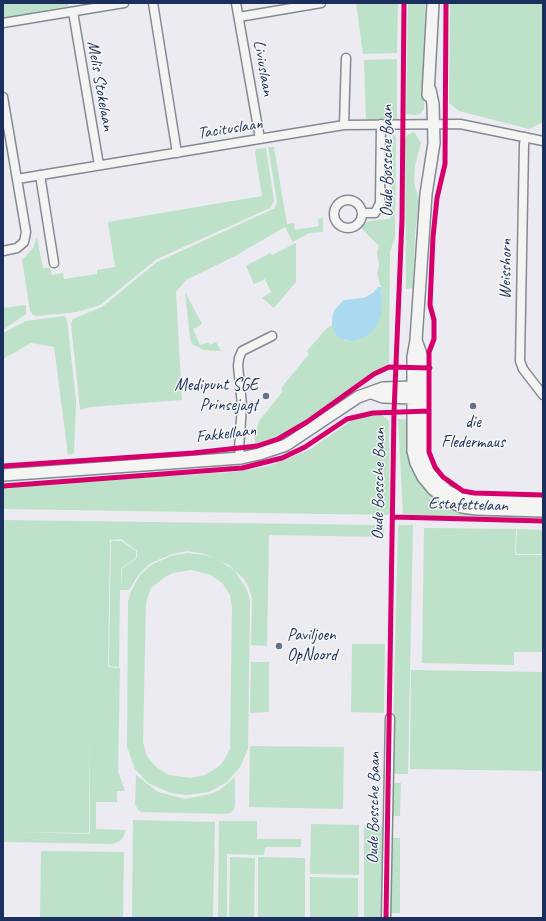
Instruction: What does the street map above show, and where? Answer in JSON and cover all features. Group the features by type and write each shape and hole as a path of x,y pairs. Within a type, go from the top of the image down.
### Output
{"street":[{"path":"3,23 124,3"},
{"path":"153,3 177,153"},
{"name":"Liviuslaan","path":"236,3 260,139"},
{"path":"239,17 321,3"},
{"path":"416,392 413,357 416,340 422,237 430,161 434,144 430,123 433,104 430,90 433,3"},
{"name":"Melis Stokelaan","path":"72,12 99,165"},
{"path":"344,125 346,58"},
{"path":"3,97 26,232 24,242 17,248 3,251"},
{"name":"Tacituslaan","path":"17,179 344,125 430,123 460,124 543,142"},
{"path":"362,214 375,213 380,204 381,124"},
{"name":"Weisshorn","path":"525,137 520,361 523,369 543,395"},
{"path":"40,175 54,263"},
{"name":"Fakkellaan","path":"241,458 239,449 242,405 238,366 239,358 242,351 272,336"},
{"name":"Fakkellaan","path":"3,475 241,458 286,445 358,397 372,393 383,396 416,392"},
{"name":"Estafettelaan","path":"416,392 422,452 429,473 447,491 462,498 476,500 543,501"},
{"name":"Estafettelaan","path":"416,392 413,451 416,463 423,477 433,490 444,498 462,507 476,509 543,511"},
{"name":"Oude Bossche Baan","path":"386,918 390,718"}],"green space":[{"path":"3,3 68,3 68,6 6,18 3,17"},
{"path":"356,3 398,3 397,53 363,54"},
{"path":"408,3 425,3 424,109 420,114 414,115 406,114"},
{"path":"450,3 543,3 543,122 529,129 459,111 449,103"},
{"path":"397,59 397,122 366,123 364,60"},
{"path":"414,132 421,143 415,166 414,182 419,201 415,235 413,288 406,289 405,139 407,135"},
{"path":"393,134 396,137 395,237 390,252 389,363 291,430 274,438 255,444 259,421 283,391 281,388 309,354 307,351 327,328 332,325 336,335 347,341 382,300 381,287 377,274 379,265 377,253 379,246 362,229 364,223 390,219"},
{"path":"268,147 274,147 287,224 294,223 295,230 319,226 318,219 323,218 323,232 309,233 293,242 285,227 235,256 186,280 176,292 182,400 91,407 80,410 71,323 73,319 102,307 157,262 275,208 277,202"},
{"path":"266,148 274,201 270,208 157,259 100,305 77,312 37,316 33,315 30,311 22,260 34,247 36,238 43,268 50,268 52,275 63,273 64,279 97,274 97,270 115,267 108,222 262,196 255,152 256,149"},
{"path":"296,243 296,282 274,308 262,298 271,292 265,279 254,284 246,266 270,253 272,255"},
{"path":"185,292 202,324 193,329 200,345 209,342 210,345 216,342 221,351 204,350 192,344"},
{"path":"26,305 26,314 3,330 3,308"},
{"path":"64,316 67,319 76,401 74,453 68,455 54,347 31,343 3,359 3,333 26,321"},
{"path":"373,414 382,415 389,421 390,513 387,515 3,509 3,487 233,472 269,466 309,450 351,421 362,416"},
{"path":"398,419 409,420 419,479 531,514 531,519 436,517 403,514"},
{"path":"3,520 384,526 384,537 269,535 267,646 251,645 252,599 249,588 244,579 229,565 205,554 187,551 172,554 151,563 139,574 129,590 120,590 119,667 109,666 111,541 121,541 136,551 136,558 121,568 121,589 122,568 137,558 137,551 121,539 110,540 108,667 120,668 118,771 125,791 117,791 117,802 96,802 96,829 125,830 124,835 120,841 113,844 3,842","holes":["90,738 90,834 12,832 89,833"]},
{"path":"398,525 413,525 408,774 392,774"},
{"path":"424,528 516,529 515,555 543,555 543,652 514,652 514,665 422,663"},
{"path":"517,529 543,530 543,554 516,554"},
{"path":"187,553 205,555 219,560 235,571 247,590 250,600 248,749 240,767 227,782 209,792 186,795 171,793 148,783 135,769 127,747 128,602 131,591 140,575 151,565 171,556","holes":["191,570 211,575 223,584 230,595 232,607 230,749 223,762 205,775 191,778 169,775 156,767 147,756 143,742 146,604 151,588 165,577 173,573"]},
{"path":"352,644 385,644 384,713 351,712"},
{"path":"251,662 269,662 269,712 250,713"},
{"path":"411,670 543,672 543,771 410,769"},
{"path":"250,746 344,747 343,809 249,807"},
{"path":"136,775 158,792 185,799 210,794 220,790 235,777 235,806 232,812 227,814 142,812 138,810 135,804"},
{"path":"392,783 401,783 400,816 391,816"},
{"path":"133,820 215,822 213,918 132,918"},
{"path":"219,821 257,821 257,839 301,839 301,847 265,847 264,855 227,854 227,918 218,918"},
{"path":"311,824 359,825 359,875 310,874"},
{"path":"364,826 383,826 385,830 384,918 364,918"},
{"path":"391,838 400,838 400,913 390,913"},
{"path":"41,851 124,852 123,918 40,918"},
{"path":"230,857 255,858 254,918 229,918"},
{"path":"258,857 305,858 305,918 258,918"},
{"path":"310,877 358,878 358,918 310,918"}],"water":[{"path":"378,287 381,287 381,315 372,332 362,338 352,341 341,339 336,335 332,325 332,317 335,309 344,300 363,298 373,293"}],"cycle path":[{"path":"386,918 394,412 402,220 404,3"},
{"path":"446,3 445,164 437,198 433,237 430,305 434,320 434,339 429,352 429,452 435,467 443,477 463,491 474,493 543,495"},
{"path":"3,466 193,453 257,446 278,439 307,422 374,374 389,367 430,368"},
{"path":"3,486 242,468 282,458 305,447 347,419 373,413 429,411"},
{"path":"393,517 543,521"}],"place":[{"name":"Medipunt SGE Prinsejagt","path":"266,396"},
{"name":"die Fledermaus","path":"473,406"},
{"name":"Paviljoen OpNoord","path":"279,646"}]}
